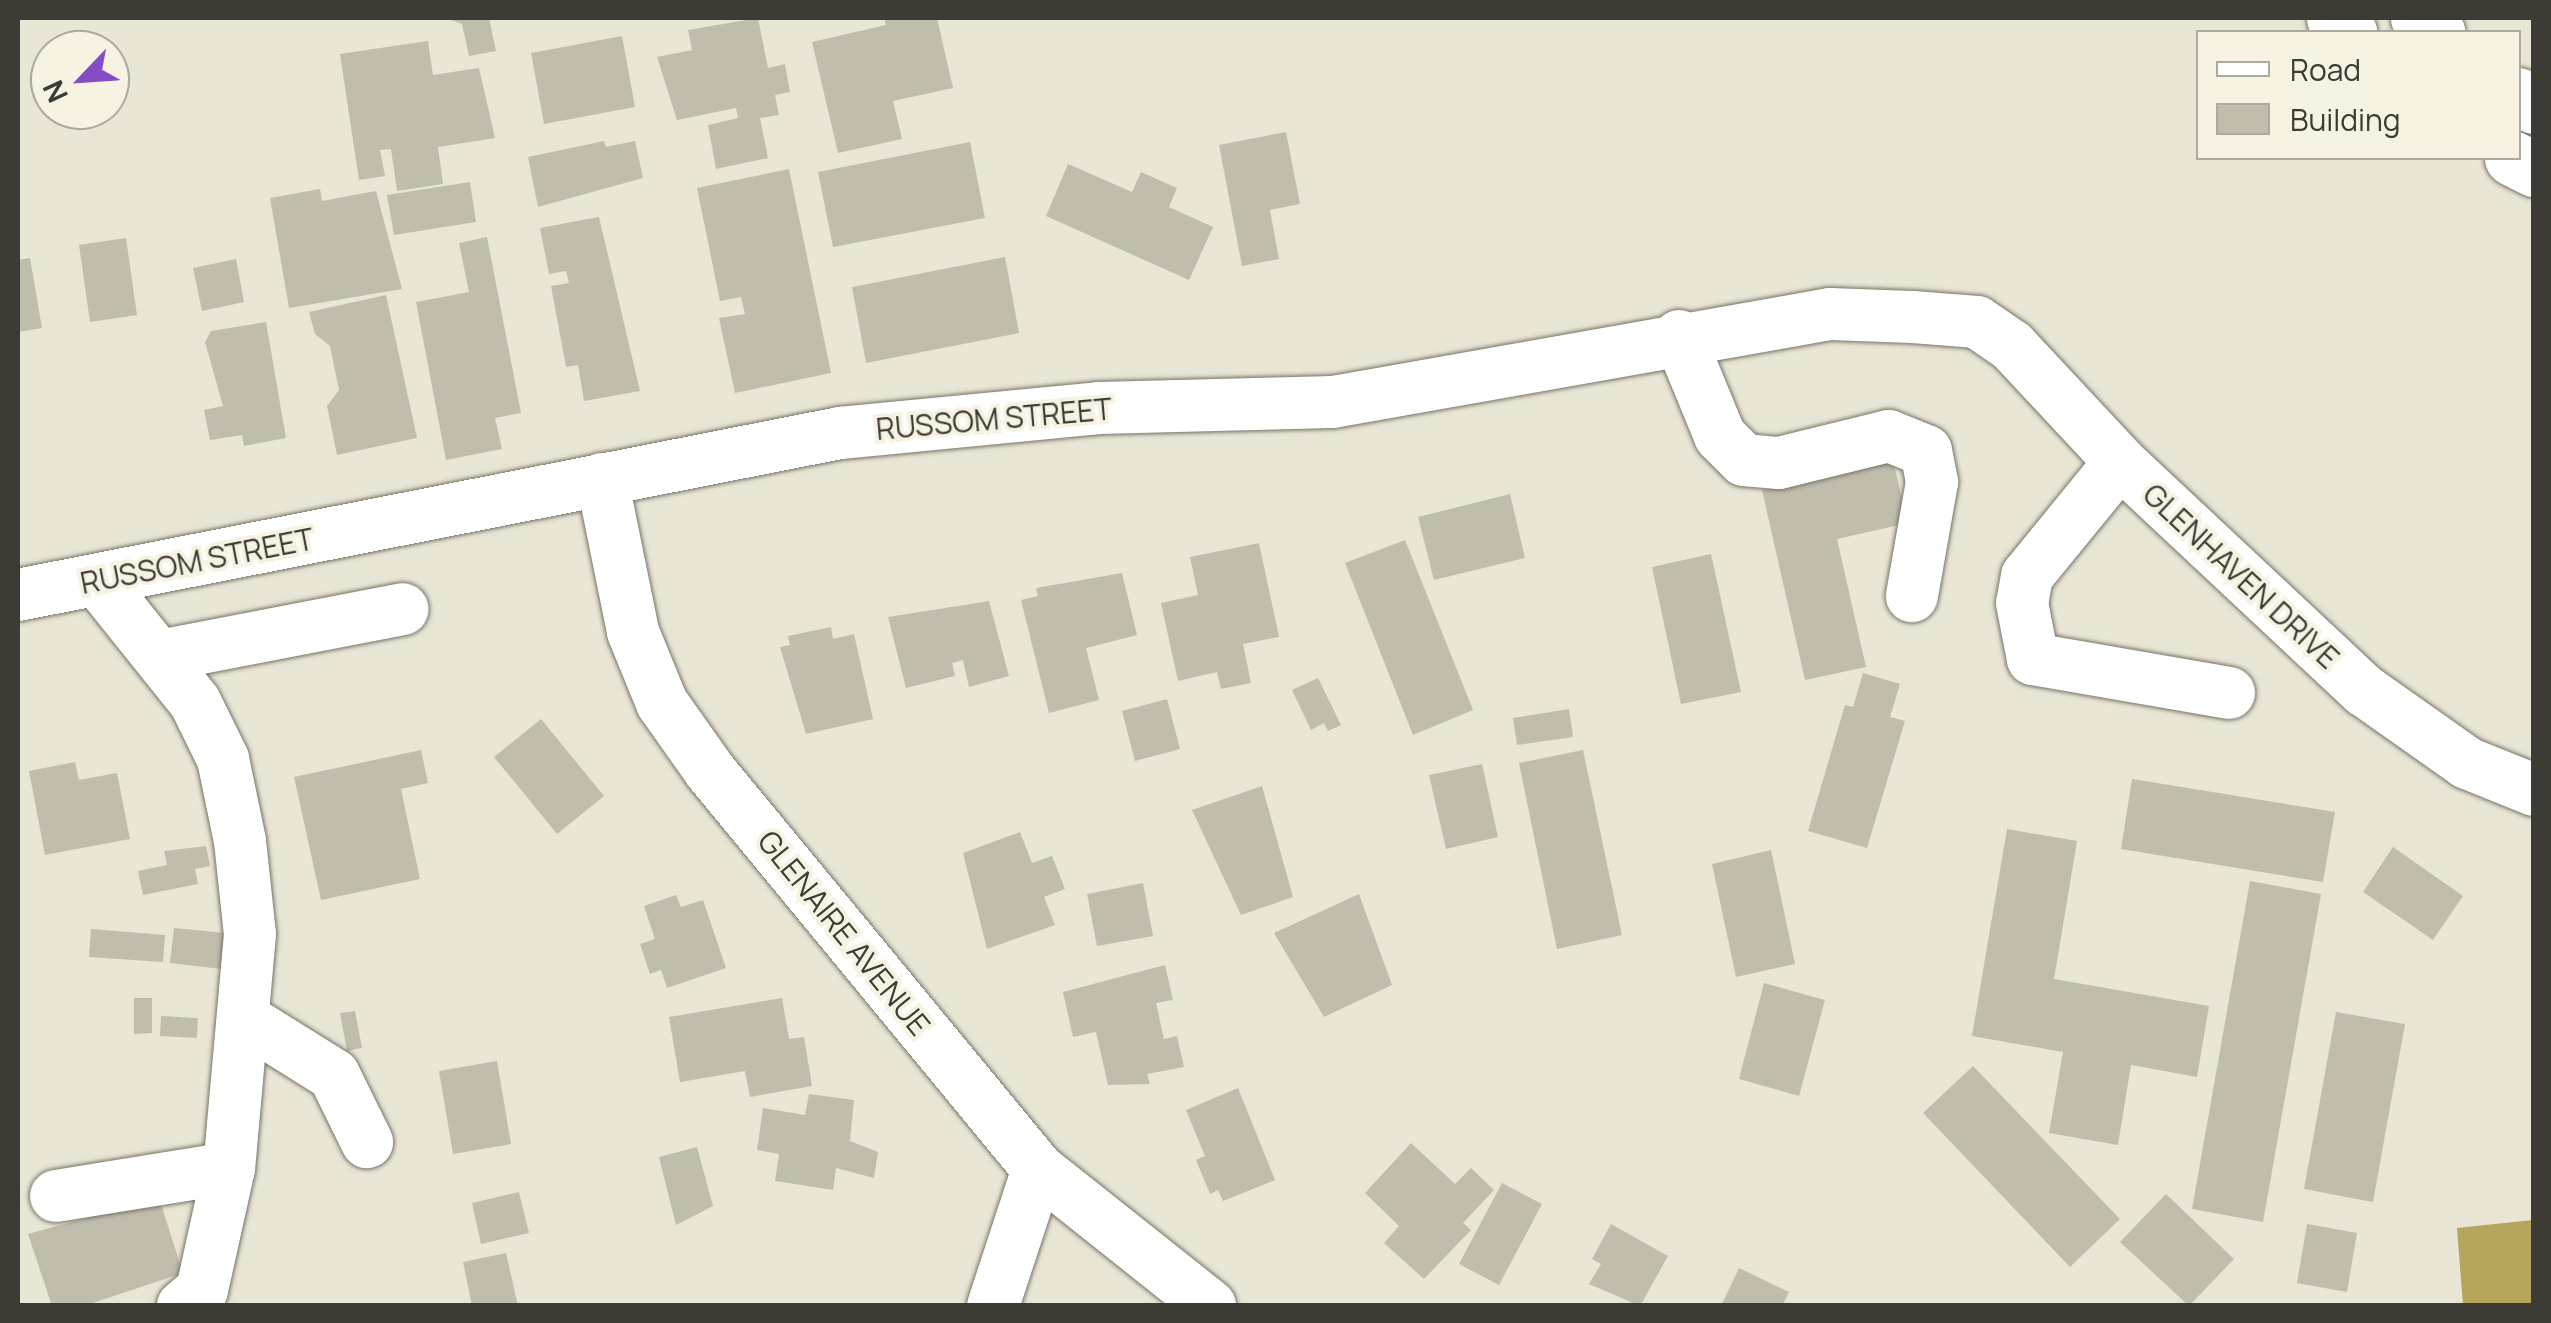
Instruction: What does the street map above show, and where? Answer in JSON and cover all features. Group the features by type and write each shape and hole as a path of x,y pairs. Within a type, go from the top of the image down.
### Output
{"street":[{"name":"RUSSOM STREET","path":"18,595 859,432 1099,408 1333,402 1679,336 1830,314 1978,322"},
{"name":"GLENHAVEN DRIVE","path":"1978,322 2012,346 2120,462 2365,691 2467,764 2534,790"},
{"path":"1679,336 1720,436 1744,460 1778,464 1889,436 1911,438 1926,451 1932,482 1912,596"},
{"path":"2120,462 2027,576 2022,603 2033,659 2229,693"},
{"name":"GLENAIRE AVENUE","path":"602,480 633,632 662,704 1038,1169 1210,1306"},
{"path":"98,581 195,702 223,759 250,934 246,1020 230,1168 213,1257 202,1290 183,1306"},
{"path":"159,656 403,609"},
{"path":"246,1020 334,1075 367,1142"},
{"path":"56,1196 230,1168"},
{"path":"993,1306 1038,1169"}],"shaded area":[{"path":"2533,1220 2533,1305 2463,1305 2457,1228"}],"building":[{"path":"445,18 489,18 496,51 469,56 462,24"},
{"path":"758,18 768,68 785,64 790,92 775,95 779,115 760,118 768,158 716,169 708,125 738,118 736,108 677,120 657,57 692,50 688,30"},
{"path":"884,18 937,18 953,88 893,101 902,139 838,153 812,42 886,25"},
{"path":"622,36 635,107 544,124 531,53"},
{"path":"428,41 433,75 479,68 495,138 438,147 443,184 397,191 391,149 380,150 385,176 359,180 340,54"},
{"path":"1286,132 1300,204 1270,210 1279,259 1242,266 1219,145"},
{"path":"604,141 606,147 635,141 643,178 538,207 528,157"},
{"path":"970,142 985,218 833,247 818,172"},
{"path":"1068,164 1132,192 1141,172 1177,188 1169,207 1213,227 1189,280 1046,216"},
{"path":"789,169 831,373 735,393 719,318 745,314 741,297 720,301 697,188"},
{"path":"470,182 476,222 394,235 387,195"},
{"path":"320,189 322,201 376,191 402,289 289,308 270,198"},
{"path":"599,217 640,391 584,401 578,365 566,367 551,286 569,283 566,271 549,274 540,228"},
{"path":"487,237 521,413 495,418 502,449 446,460 416,302 469,292 459,243"},
{"path":"126,238 137,315 90,322 79,245"},
{"path":"1005,257 1019,333 866,363 852,287"},
{"path":"30,258 42,328 18,332 18,260"},
{"path":"236,259 244,302 202,311 193,268"},
{"path":"386,295 417,438 337,455 327,406 339,390 330,346 315,334 309,312"},
{"path":"266,322 286,438 244,446 242,435 210,440 204,410 223,406 205,342 211,331"},
{"path":"1893,461 1908,523 1837,539 1866,667 1805,680 1762,490"},
{"path":"1510,494 1525,558 1434,580 1418,517"},
{"path":"1405,540 1473,710 1413,735 1345,563"},
{"path":"1259,543 1279,637 1243,644 1251,683 1221,689 1217,672 1178,681 1161,603 1198,595 1190,557"},
{"path":"1711,554 1741,692 1681,704 1652,567"},
{"path":"1122,573 1137,635 1086,648 1099,700 1049,713 1021,600 1038,596 1036,588"},
{"path":"989,601 1009,676 969,687 963,660 952,663 955,676 906,688 888,617"},
{"path":"831,627 833,639 854,634 873,719 806,734 780,647 790,645 788,636"},
{"path":"1863,673 1900,684 1890,717 1905,721 1867,848 1808,831 1845,705 1853,707"},
{"path":"1318,678 1341,725 1328,731 1324,723 1311,730 1292,690"},
{"path":"1167,699 1180,749 1135,761 1122,711"},
{"path":"1569,709 1573,737 1517,745 1513,718"},
{"path":"541,719 604,796 557,834 494,757"},
{"path":"421,750 428,783 401,789 420,879 321,900 294,777"},
{"path":"1583,750 1622,935 1557,949 1519,763"},
{"path":"75,762 79,780 117,773 130,839 45,855 29,771"},
{"path":"1482,764 1498,837 1446,849 1429,775"},
{"path":"2132,779 2335,812 2323,882 2121,849"},
{"path":"1262,786 1293,897 1241,915 1192,810"},
{"path":"2007,829 2077,841 2054,979 2209,1006 2197,1077 2131,1065 2118,1145 2049,1133 2063,1052 1972,1036"},
{"path":"1020,832 1032,863 1052,856 1065,889 1044,897 1055,925 987,949 963,853"},
{"path":"206,846 210,866 195,869 198,884 143,895 138,871 167,865 164,851"},
{"path":"2393,847 2463,896 2433,940 2363,892"},
{"path":"1771,850 1795,964 1736,977 1712,864"},
{"path":"2250,881 2321,894 2263,1222 2192,1209"},
{"path":"1143,883 1153,936 1097,946 1087,894"},
{"path":"1359,894 1392,985 1324,1017 1274,933"},
{"path":"676,895 681,907 703,900 726,968 667,988 661,970 650,974 640,944 655,939 644,906"},
{"path":"174,928 225,933 221,969 170,963"},
{"path":"91,929 165,935 163,962 89,957"},
{"path":"1165,965 1173,1000 1156,1003 1164,1039 1177,1036 1184,1067 1147,1074 1150,1084 1108,1085 1096,1032 1073,1037 1063,992"},
{"path":"1764,983 1825,1000 1799,1096 1739,1079"},
{"path":"134,998 152,998 152,1033 134,1034"},
{"path":"782,998 789,1039 804,1037 812,1086 750,1097 745,1071 680,1082 669,1017"},
{"path":"355,1011 362,1048 347,1051 340,1013"},
{"path":"2336,1012 2405,1024 2373,1202 2304,1189"},
{"path":"161,1016 198,1018 197,1038 160,1036"},
{"path":"497,1061 511,1144 453,1154 439,1071"},
{"path":"1973,1066 2120,1219 2070,1267 1923,1113"},
{"path":"1238,1088 1275,1180 1223,1201 1218,1190 1210,1194 1196,1160 1205,1156 1186,1110"},
{"path":"809,1094 854,1100 850,1141 878,1152 874,1178 836,1168 833,1190 775,1181 779,1154 757,1150 763,1108 805,1115"},
{"path":"1411,1143 1455,1184 1471,1168 1494,1190 1463,1223 1471,1230 1424,1279 1384,1243 1399,1226 1365,1193"},
{"path":"697,1147 713,1206 676,1225 659,1157"},
{"path":"1502,1183 1542,1204 1499,1285 1459,1264"},
{"path":"519,1192 529,1233 481,1244 472,1203"},
{"path":"2166,1194 2234,1259 2189,1306 2120,1242"},
{"path":"159,1198 183,1273 84,1306 52,1306 28,1234"},
{"path":"1611,1224 1668,1256 1640,1306 1589,1284 1601,1264 1592,1259"},
{"path":"2307,1224 2357,1233 2347,1292 2297,1283"},
{"path":"506,1253 518,1306 472,1306 463,1262"},
{"path":"1739,1268 1789,1292 1782,1306 1721,1306"}]}
